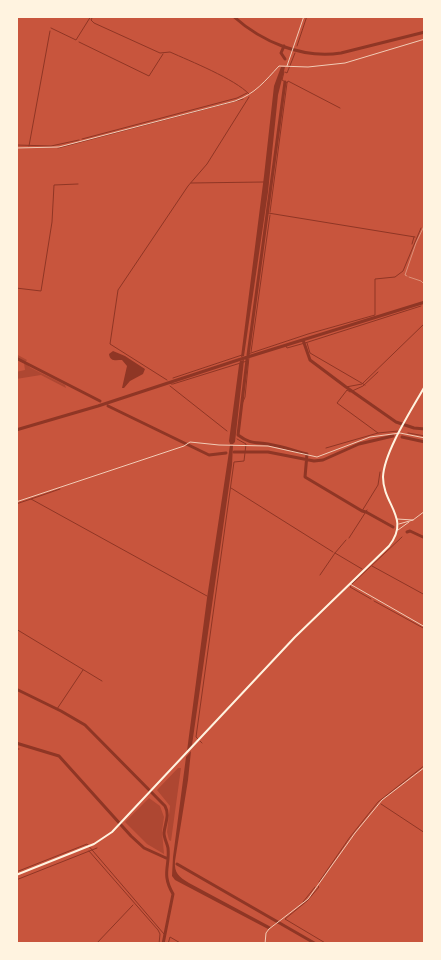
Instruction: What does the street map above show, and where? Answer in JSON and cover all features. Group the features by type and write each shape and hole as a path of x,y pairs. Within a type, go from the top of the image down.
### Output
{"main road":[{"path":"16,875 89,847 106,838 295,637 389,546 398,530 398,524 387,496 383,478 385,465 405,422 425,386"}],"street":[{"path":"288,67 304,16"},
{"path":"16,148 59,147 235,101 254,92 281,66 308,67 345,63 425,39"},
{"path":"16,502 184,446 188,443 268,446 307,456 322,457 361,440 400,433 425,438"},
{"path":"398,524 414,520 425,511"},
{"path":"397,519 414,520"},
{"path":"398,530 409,522"},
{"path":"349,583 425,627"},
{"path":"265,944 266,933 270,928 304,903 378,804 425,767"}],"lane":[{"path":"407,276 405,275 416,243 425,224"},
{"path":"409,277 421,281 425,285"}],"shaded area":[{"path":"281,67 285,67 278,95 268,192 244,356 241,357 274,86"},
{"path":"113,351 125,356 145,369 143,374 130,381 124,388 122,388 127,366 122,360 111,358 109,354"},
{"path":"16,354 27,360 25,363 31,368 65,385 66,388 41,375 16,379 16,372 25,370 24,363 16,359"},
{"path":"244,360 235,442 230,444 239,365 240,361"},
{"path":"230,445 233,445 232,465 192,745 187,751 207,598"},
{"path":"191,751 175,861 176,872 189,883 271,927 268,929 175,880 172,876 186,757"},
{"path":"178,768 181,768 171,841 167,832 170,806 157,790"},
{"path":"149,798 160,806 164,817 162,831 164,854 147,844 125,822"}],"waterway":[{"path":"51,28 76,40 91,16"},
{"path":"93,16 91,20 94,23 160,53 170,52 200,65 234,82 249,94"},
{"path":"233,16 270,41 297,51 312,53 341,53 425,32"},
{"path":"297,46 307,16"},
{"path":"29,146 50,31"},
{"path":"79,42 149,76 163,54"},
{"path":"284,46 281,53 285,59"},
{"path":"285,72 287,73 295,53"},
{"path":"282,72 284,72 282,80 287,83 288,81 340,108"},
{"path":"248,355 285,82"},
{"path":"270,212 287,83"},
{"path":"82,139 237,98 247,93"},
{"path":"167,380 110,344 118,290 188,186 207,164 249,97"},
{"path":"58,148 243,99"},
{"path":"16,145 51,146 79,140"},
{"path":"191,183 264,182"},
{"path":"16,288 41,291 52,222 54,185 78,184"},
{"path":"268,213 415,237"},
{"path":"251,352 270,215"},
{"path":"248,354 308,334 375,315 375,279 395,277 403,271 421,228"},
{"path":"412,244 414,237"},
{"path":"16,430 98,406 425,302"},
{"path":"286,346 287,348 305,343 421,306"},
{"path":"346,387 362,384 425,323"},
{"path":"303,340 310,360 346,387 396,422 414,428 425,429"},
{"path":"307,343 310,353 365,385"},
{"path":"173,378 242,355"},
{"path":"242,404 245,397 249,357"},
{"path":"16,358 100,401"},
{"path":"247,360 238,435 249,441 307,454 305,477 393,527"},
{"path":"170,382 173,384 247,361"},
{"path":"378,372 363,386 350,392 347,390 337,403 378,433"},
{"path":"170,386 227,431"},
{"path":"108,406 209,455 226,453"},
{"path":"326,448 378,433 398,431"},
{"path":"408,433 425,436"},
{"path":"234,452 268,452 314,461 323,460 359,444 393,436"},
{"path":"402,437 425,442"},
{"path":"198,739 196,737 234,462 244,461 246,444 237,439"},
{"path":"362,511 378,485 380,472"},
{"path":"231,488 333,552"},
{"path":"31,499 60,489"},
{"path":"16,504 31,499 207,596"},
{"path":"349,538 367,510"},
{"path":"407,532 410,531 425,538"},
{"path":"352,584 402,537"},
{"path":"320,575 346,540"},
{"path":"335,553 362,569"},
{"path":"372,566 425,595"},
{"path":"351,586 371,599"},
{"path":"374,601 425,629"},
{"path":"16,629 102,681"},
{"path":"57,709 83,670"},
{"path":"16,689 85,725 165,806 167,816 164,837 168,848 167,881 173,894 163,944"},
{"path":"16,743 59,756 131,836 144,848 166,858"},
{"path":"319,882 350,837 378,802 425,765"},
{"path":"381,804 425,833"},
{"path":"16,872 87,844 164,934"},
{"path":"16,880 97,848"},
{"path":"89,851 158,930 160,934 159,944"},
{"path":"177,864 316,944"},
{"path":"318,886 307,901 285,919 327,944"},
{"path":"303,902 315,887"},
{"path":"96,944 133,905"},
{"path":"168,944 170,937 182,944"}]}
